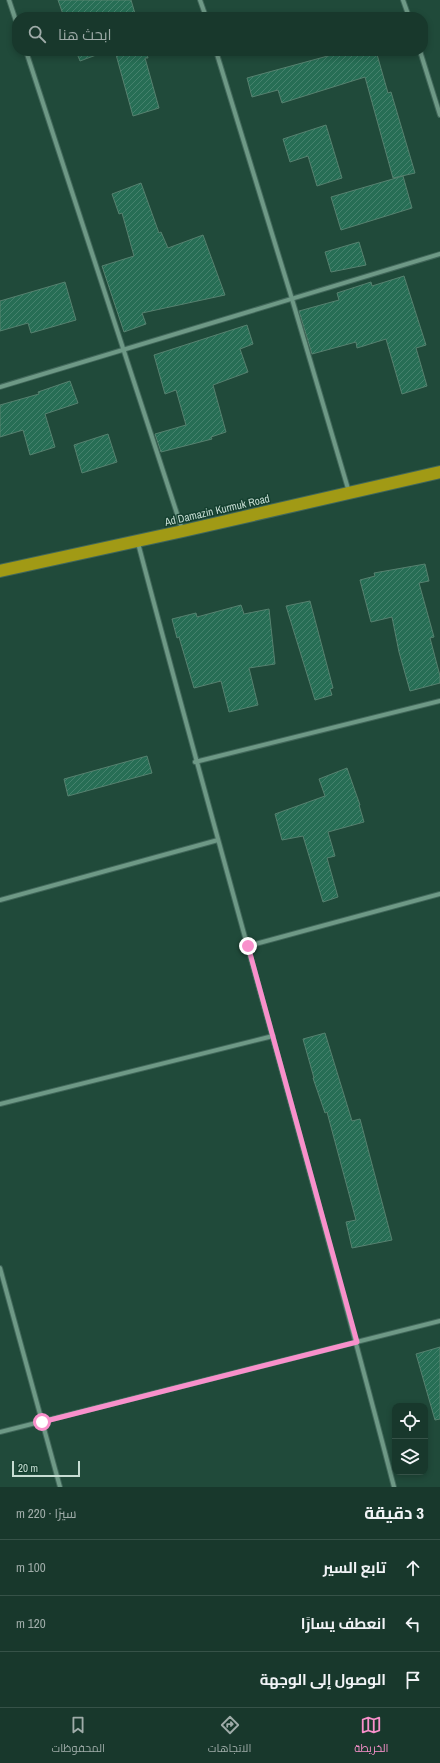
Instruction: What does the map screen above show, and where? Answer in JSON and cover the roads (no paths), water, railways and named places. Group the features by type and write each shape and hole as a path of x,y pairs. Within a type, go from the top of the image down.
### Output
{"highway":[{"name":"Ad Damazin Kurmuk Road","path":"0,571 440,472"}],"street":[{"path":"9,0 13,12"},
{"path":"200,0 204,12"},
{"path":"403,0 407,12"},
{"path":"28,56 183,531"},
{"path":"218,56 292,299 349,493"},
{"path":"422,56 440,115"},
{"path":"0,387 440,254"},
{"path":"137,541 196,762 357,1342 394,1487"},
{"path":"196,762 440,701"},
{"path":"0,900 218,840"},
{"path":"248,946 440,894"},
{"path":"0,1104 273,1036"},
{"path":"0,1268 60,1487"},
{"path":"0,1432 440,1321"}]}
